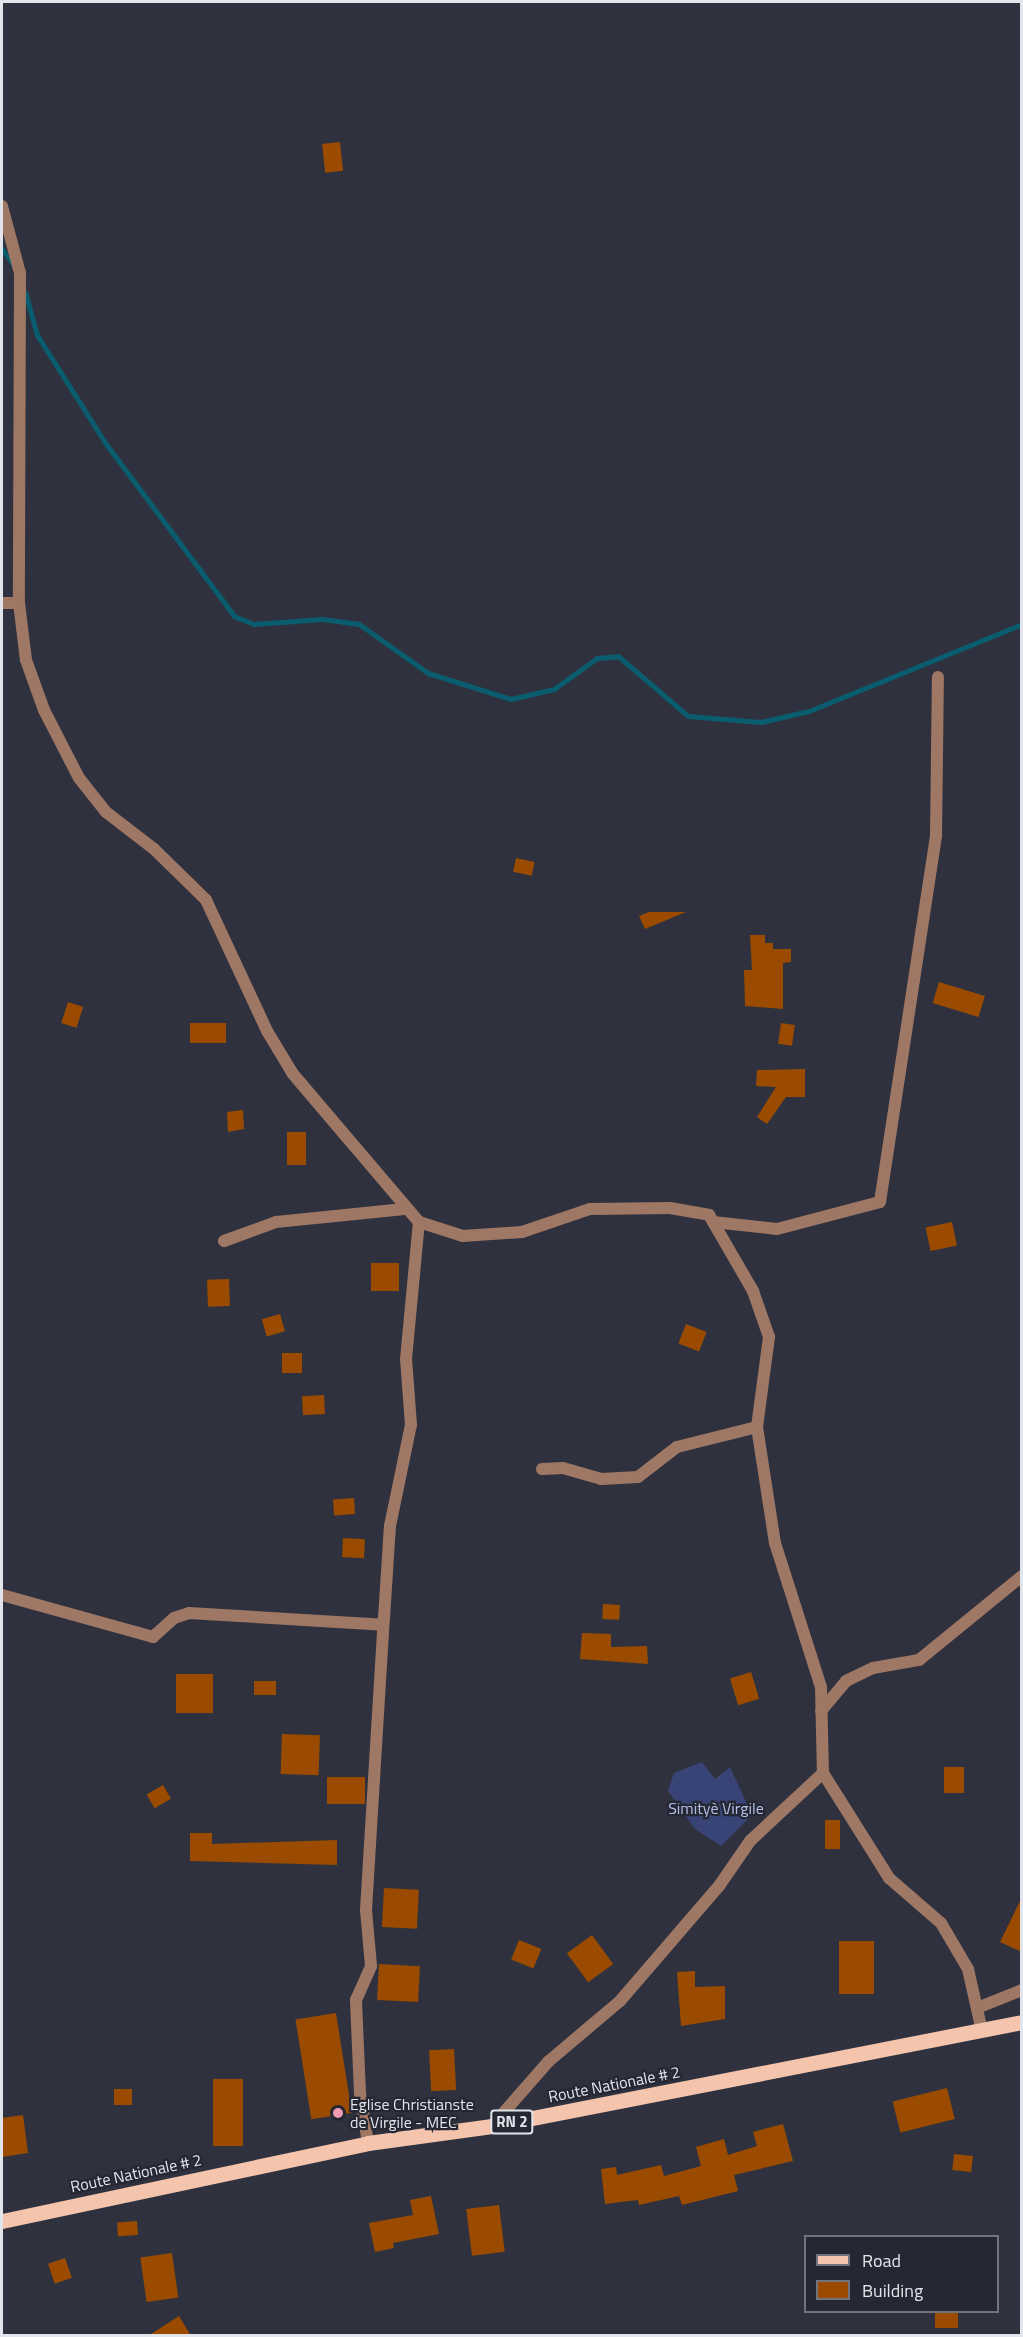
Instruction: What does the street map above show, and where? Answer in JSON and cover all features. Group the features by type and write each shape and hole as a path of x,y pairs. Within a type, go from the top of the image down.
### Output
{"main road":[{"name":"Route Nationale # 2","path":"2,2220 368,2143 492,2126 1022,2022"}],"street":[{"path":"2,206 15,245 22,328 19,603 26,660 44,710 79,778 106,812 154,849 206,900 267,1031 293,1074 404,1209 419,1222 463,1236 522,1232 590,1209 670,1208 709,1215 753,1292 769,1337 758,1427 775,1543 820,1687 823,1773 889,1878 941,1923 968,1969 982,2031"},
{"path":"2,603 19,603"},
{"path":"713,1222 777,1229 880,1202 936,835 938,677"},
{"path":"224,1241 276,1222 404,1209"},
{"path":"368,2143 360,2093 356,2000 371,1966 366,1910 383,1625 390,1526 411,1425 406,1359 419,1222"},
{"path":"542,1469 563,1468 601,1479 638,1477 677,1447 758,1427"},
{"path":"821,1711 846,1681 873,1668 919,1660 1022,1576"},
{"path":"2,1595 153,1636 174,1618 189,1613 383,1625"},
{"path":"492,2126 549,2061 620,2001 719,1886 750,1841 823,1773"},
{"path":"977,2008 1022,1990"}],"green space":[{"name":"Simityè Virgile","path":"702,1762 715,1779 730,1767 752,1815 721,1846 695,1829 668,1791 674,1773"}],"building":[{"path":"340,142 343,171 325,173 322,144"},
{"path":"516,858 535,862 532,876 513,872"},
{"path":"649,912 686,912 645,929 639,916"},
{"path":"750,935 765,935 765,943 773,943 773,949 791,949 791,962 783,963 783,1009 745,1006 744,970 752,970"},
{"path":"939,982 985,996 978,1017 933,1003"},
{"path":"68,1002 83,1007 76,1028 61,1023"},
{"path":"190,1023 226,1023 226,1043 190,1043"},
{"path":"781,1023 795,1025 792,1046 778,1044"},
{"path":"805,1069 805,1097 786,1097 767,1124 757,1117 776,1087 756,1086 757,1070"},
{"path":"243,1110 244,1129 228,1132 227,1112"},
{"path":"287,1132 306,1132 306,1165 287,1165"},
{"path":"952,1222 957,1245 931,1251 926,1228"},
{"path":"371,1263 399,1263 399,1291 371,1291"},
{"path":"229,1279 230,1306 208,1307 207,1280"},
{"path":"280,1314 285,1331 267,1337 262,1319"},
{"path":"686,1324 707,1332 699,1351 678,1344"},
{"path":"282,1353 302,1353 302,1373 282,1373"},
{"path":"324,1395 325,1414 303,1415 302,1396"},
{"path":"354,1498 355,1514 334,1515 333,1499"},
{"path":"343,1538 365,1539 364,1558 342,1557"},
{"path":"603,1604 620,1605 619,1620 602,1619"},
{"path":"582,1633 611,1634 611,1647 647,1646 648,1664 580,1659"},
{"path":"751,1672 759,1699 738,1705 730,1678"},
{"path":"176,1674 213,1674 213,1713 176,1713"},
{"path":"254,1681 276,1681 276,1695 254,1695"},
{"path":"282,1734 320,1735 319,1775 281,1774"},
{"path":"944,1767 964,1767 964,1793 944,1793"},
{"path":"327,1777 365,1777 365,1804 327,1804"},
{"path":"163,1785 171,1799 155,1808 147,1794"},
{"path":"825,1820 840,1820 840,1849 825,1849"},
{"path":"190,1833 212,1833 212,1844 337,1840 337,1865 190,1861"},
{"path":"384,1888 419,1890 417,1929 382,1927"},
{"path":"1022,1897 1022,1952 1000,1942"},
{"path":"592,1935 613,1964 588,1982 567,1953"},
{"path":"519,1940 541,1949 533,1968 511,1959"},
{"path":"839,1941 874,1941 874,1994 839,1994"},
{"path":"379,1964 420,1966 418,2002 377,2000"},
{"path":"695,1971 695,1987 725,1986 725,2019 681,2026 677,1972"},
{"path":"336,2013 352,2113 311,2119 296,2019"},
{"path":"454,2049 456,2090 431,2091 429,2050"},
{"path":"213,2079 243,2079 243,2146 213,2146"},
{"path":"947,2088 955,2119 900,2133 893,2102"},
{"path":"114,2089 132,2089 132,2105 114,2105"},
{"path":"23,2115 28,2153 2,2157 2,2118"},
{"path":"783,2124 793,2161 734,2175 738,2191 682,2205 679,2196 639,2205 638,2200 605,2204 601,2169 616,2167 617,2175 661,2165 664,2176 701,2166 696,2147 724,2139 728,2155 757,2146 753,2132"},
{"path":"954,2154 973,2156 971,2172 952,2170"},
{"path":"431,2196 439,2234 393,2243 394,2248 375,2252 369,2223 413,2215 410,2200"},
{"path":"499,2205 505,2252 472,2256 466,2209"},
{"path":"137,2221 138,2235 118,2236 117,2222"},
{"path":"172,2253 178,2298 147,2302 140,2257"},
{"path":"65,2258 72,2278 55,2284 48,2264"},
{"path":"935,2313 958,2313 958,2328 935,2328"},
{"path":"179,2316 191,2336 148,2336"}],"waterway":[{"path":"2,249 13,264"},
{"path":"25,292 37,335 106,444 234,616 254,624 323,619 359,624 428,673 511,699 554,689 597,658 618,656 688,716 761,722 809,711 1022,624"}],"place":[{"name":"Eglise Christianste de Virgile - MEC","path":"338,2113"}]}
